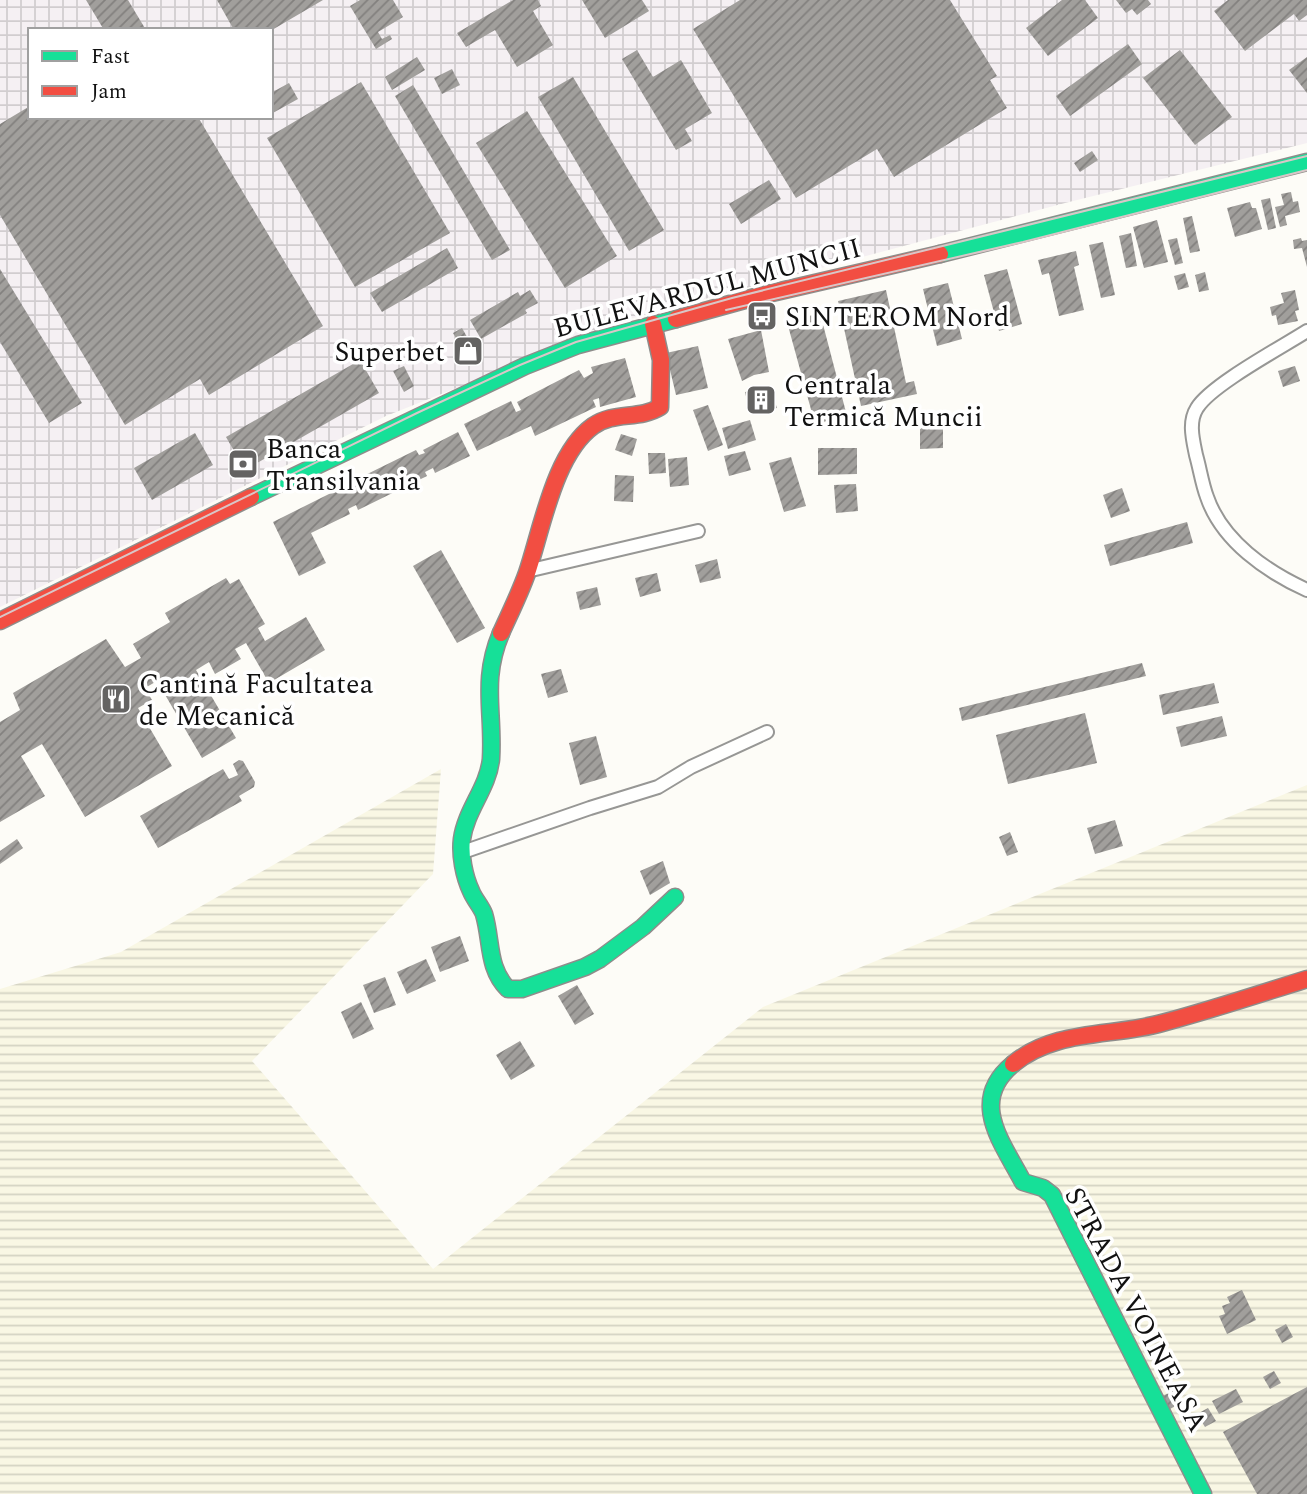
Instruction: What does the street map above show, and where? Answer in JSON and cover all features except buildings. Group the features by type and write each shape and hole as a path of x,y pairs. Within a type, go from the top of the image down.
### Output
{"street":[{"name":"BULEVARDUL MUNCII","path":"0,621 525,366 578,345 759,296 1023,235 1307,162"},
{"path":"653,324 661,359 660,407 646,413 602,419 580,438 553,489 519,596 492,656 488,699 491,758 484,786 464,832 463,852 470,890 484,912 490,952 498,977 502,984 514,990 569,973 600,959 643,927 675,897"},
{"path":"1307,331 1204,399 1197,408 1191,428 1207,499 1225,528 1268,569 1307,590"},
{"path":"527,571 698,531"},
{"path":"463,852 658,787 691,767 766,732"},
{"name":"STRADA VOINEASA","path":"1203,1494 1052,1195 1043,1188 1023,1182 994,1128 990,1103 997,1081 1007,1068 1044,1044 1159,1024 1307,979"}],"shaded area":[{"path":"0,0 1307,0 1307,143 1065,203 633,318 386,416 0,607"},
{"path":"441,769 433,874 252,1061 433,1269 763,1007 1307,785 1307,1494 0,1494 0,989 121,952"}],"tram line":[{"path":"0,617 417,413 576,342 732,298 1307,156"},
{"path":"726,310 1023,242 1307,170"}],"traffic: fast":[{"path":"940,254 1307,162"},
{"path":"251,497 525,366 578,345 676,319"},
{"path":"501,633 491,666 489,770 464,828 462,839 466,879 484,914 493,963 501,981 508,989 522,989 585,967 643,927 675,897"},
{"path":"1013,1064 1000,1078 993,1092 991,1107 999,1137 1023,1182 1043,1188 1052,1195 1203,1494"}],"traffic: jam":[{"path":"676,319 759,296 940,254"},
{"path":"501,633 527,573 551,494 568,455 580,439 601,421 644,413 660,407 661,360 653,324"},
{"path":"0,621 251,497"},
{"path":"1013,1064 1029,1053 1065,1039 1162,1023 1307,979"}],"place":[{"name":"SINTEROM Nord","path":"762,316"},
{"name":"Superbet","path":"468,351"},
{"name":"Centrala Termică Muncii","path":"761,400"},
{"name":"Banca Transilvania","path":"243,464"},
{"name":"Cantină Facultatea de Mecanică","path":"116,699"}]}
